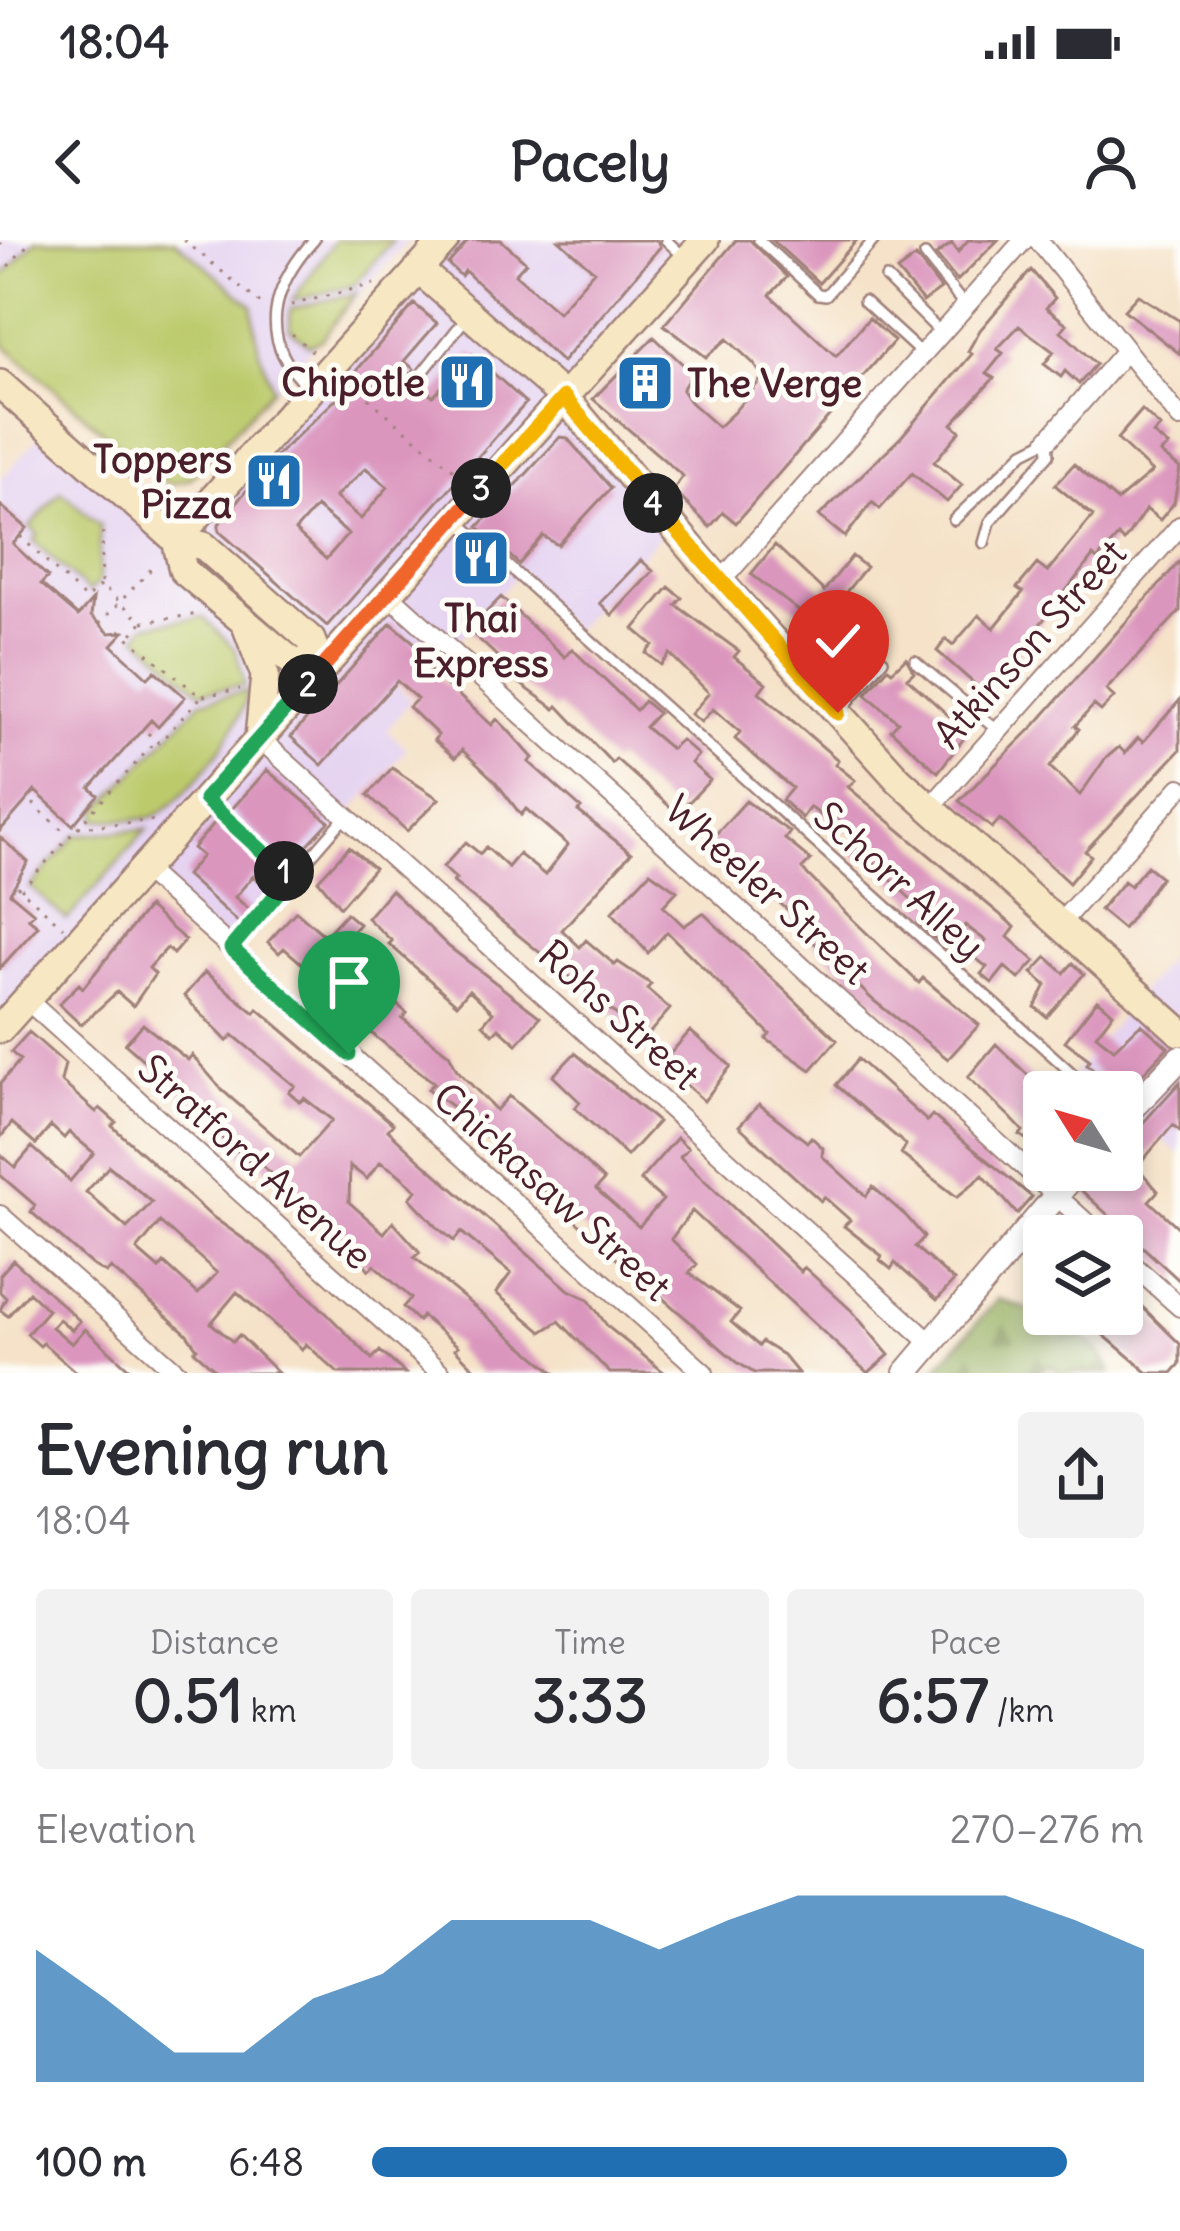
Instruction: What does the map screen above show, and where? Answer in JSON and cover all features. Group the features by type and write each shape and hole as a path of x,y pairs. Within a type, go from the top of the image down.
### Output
{"main road":[{"path":"176,540 445,240"},
{"path":"0,1029 564,397 686,247"},
{"path":"418,269 564,397 720,582 931,807 1180,1031"},
{"path":"0,384 176,540 204,546 293,624 311,640 322,668"},
{"path":"176,540 183,570 291,661 322,668"},
{"path":"244,622 266,675 259,738"}],"street":[{"path":"720,582 1024,240"},
{"path":"1038,240 1123,354 1180,418"},
{"path":"1048,440 1123,354"},
{"name":"Atkinson Street","path":"931,807 1180,526"},
{"name":"Wheeler Street","path":"388,594 1079,1215"},
{"name":"Rohs Street","path":"259,738 932,1344"},
{"path":"1061,922 1180,788"},
{"name":"Chickasaw Street","path":"142,868 704,1373"},
{"name":"Stratford Avenue","path":"27,1000 441,1373"},
{"path":"1143,1096 1180,1058"},
{"path":"906,1373 1063,1191"},
{"path":"0,1215 178,1373"},
{"path":"1143,1274 1180,1307"}],"lane":[{"path":"310,388 279,353 272,326 282,284 314,240"},
{"path":"759,240 818,294 826,295 874,240"},
{"path":"925,255 965,306"},
{"path":"886,278 941,333"},
{"path":"864,302 922,354"},
{"path":"423,372 469,314"},
{"path":"954,520 1024,452 1048,440 1048,454 990,522 984,543"},
{"name":"Schorr Alley","path":"454,518 1070,1071"},
{"path":"838,713 883,660"},
{"path":"916,661 997,730"},
{"path":"205,799 291,877"},
{"path":"231,948 347,815"}],"path":[{"path":"0,275 32,240"},
{"path":"184,240 261,304"},
{"path":"283,307 375,284"},
{"path":"287,329 314,352"},
{"path":"344,377 466,481"},
{"path":"88,597 100,585 103,524"},
{"path":"20,536 94,607"},
{"path":"99,624 153,568"},
{"path":"100,585 142,622"},
{"path":"131,635 142,622 204,614"},
{"path":"119,630 131,635 201,697"},
{"path":"143,729 159,743 201,697 250,688"},
{"path":"64,928 19,888 156,741"},
{"path":"36,791 34,805 70,836"},
{"path":"78,827 159,820"}],"shaded area":[{"path":"0,240 409,240 203,468 172,484 157,479 0,341"},
{"path":"444,240 705,240 564,397 670,524 573,631 517,575 450,650 439,641 397,686 411,700 387,731 407,749 231,948 142,868 0,1029 0,480 48,426 176,540"},
{"path":"1180,943 1180,1154 1143,1123 1143,1071 1076,1071"}],"green space":[{"path":"36,240 175,240 252,305 259,351 273,388 190,479 172,484 157,479 4,345 0,279"},
{"path":"335,240 393,240 355,285 292,301"},
{"path":"356,293 322,339 309,345 290,329 290,309"},
{"path":"61,491 100,526 99,582 89,592 33,541 38,535 30,527"},
{"path":"203,617 236,650 245,685 201,692 137,636 146,625"},
{"path":"247,691 225,742 168,808 149,818 97,820 97,811 201,701"},
{"path":"147,829 67,920 30,887 76,835"},
{"path":"998,1299 1023,1308 1023,1335 1080,1335 1112,1373 1060,1373 1051,1366 1037,1373 932,1373"}],"building":[{"path":"469,240 501,240 526,262 515,274 558,312 594,271 559,240 657,240 660,247 562,362 465,271 461,276 448,264"},
{"name":"The Verge","path":"736,240 750,240 787,277 770,295 836,356 869,318 894,341 736,523 723,512 710,527 673,490 683,476 593,399 654,337 692,373 682,390 690,402 718,427 734,412 763,377 754,364 727,339 706,357 664,325"},
{"path":"772,240 857,240 819,283"},
{"path":"968,240 998,240 957,281 936,255 952,243 958,252"},
{"path":"916,257 941,289 923,302 897,271"},
{"path":"1031,270 1055,298 1046,308 1067,324 1061,331 1096,364 1079,384 1065,371 1061,377 1044,364 1054,352 1019,326 997,349 1003,353 987,373 994,378 952,424 960,431 934,462 962,485 947,502 912,473 880,509 872,502 845,537 819,516 901,437 972,354 968,351 980,330"},
{"path":"1138,295 1180,321 1180,354 1124,310"},
{"path":"414,304 437,323 404,361 414,369 409,376 433,396 472,354 526,403 327,626 219,531 219,524 267,465 355,381 351,377","holes":["366,468 388,487 361,519 335,497","316,507 348,534 326,559 295,531"]},
{"path":"1142,410 1160,427 1153,434 1168,446 1160,453 1180,468 1174,503 1160,520 1146,509 1124,541 1118,536 1097,560 1093,556 986,694 937,651 946,639 953,645 979,615 994,628 1023,592 1017,588 1037,564 1047,572 1093,516 1055,485 1074,464 1117,501 1152,472 1117,439"},
{"path":"560,437 567,438 611,488 558,545 543,536 519,564 478,527"},
{"path":"0,505 27,528 13,544 48,577 41,584 78,616 93,599 91,616 109,633 124,632 112,645 148,678 155,671 185,697 158,727 151,720 90,788 98,795 73,825 35,791 0,831"},
{"path":"775,545 824,591 852,556 866,567 842,597 870,619 854,639 874,656 852,683 836,670 846,658 804,615 751,574"},
{"path":"641,560 653,571 612,615 600,603"},
{"path":"1180,561 1180,611 1106,690 1114,697 1101,711 1094,705 1075,726 1079,729 1050,767 1080,795 1105,759 1119,747 1125,753 1138,738 1143,742 1180,700 1180,750 1085,851 1091,856 1069,883 1000,819 992,828 959,801 1036,724"},
{"path":"669,587 682,598 676,605 739,651 734,657 766,683 759,692 838,760 835,764 855,780 848,787 1015,927 1008,937 1035,961 1019,979 1005,967 992,983 981,974 987,967 974,957 986,941 965,925 946,948 918,923 926,914 866,855 860,861 851,852 861,841 827,812 823,817 810,807 802,818 782,800 792,788 735,739 740,732 713,709 701,722 691,714 709,693 670,654 661,665 646,653 653,645 634,629"},
{"path":"501,597 565,657 572,649 636,710 644,701 658,713 645,727 671,749 681,740 698,755 691,763 710,780 691,800 676,812 616,759 612,763 558,706 555,709 518,682 508,667 502,667 501,660 469,630"},
{"path":"391,623 424,651 417,659 492,725 497,719 533,758 529,762 581,808 578,811 631,853 562,930 580,947 586,940 615,965 618,962 651,984 647,989 670,1009 645,1038 453,882 456,879 443,867 466,842 480,854 486,847 508,867 519,854 545,875 568,845 526,809 521,815 462,750 455,758 434,740 438,735 409,707 417,699 397,681 322,765 291,737"},
{"path":"906,658 914,672 907,678 968,733 938,772 891,730 898,722 866,694 888,668 892,671"},
{"path":"392,768 439,799 407,831 368,795"},
{"path":"267,770 329,822 297,856 291,851 284,858 231,810"},
{"path":"746,801 790,832 785,839 811,860 802,869 849,916 919,983 923,978 979,1025 948,1059 873,1000 791,920 795,916 749,877 744,881 706,845"},
{"path":"216,821 277,877 267,888 253,876 235,897 251,911 240,924 186,875 202,856 193,848"},
{"path":"0,837 28,862 10,893 34,913 28,918 38,926 0,968"},
{"path":"349,847 374,868 340,907 318,880"},
{"path":"1147,866 1161,877 1123,929 1100,910 1124,881 1130,886"},
{"path":"650,872 677,891 663,906 684,926 703,913 837,1040 811,1070 766,1039 770,1034 667,932 648,953 612,912"},
{"path":"391,890 448,946 540,1017 517,1044 499,1028 493,1034 483,1024 493,1012 469,990 457,1004 367,918"},
{"path":"148,907 185,940 173,954 167,948 149,968 155,974 133,1006 117,992 81,1025 59,1004 79,984 83,988"},
{"path":"296,911 325,936 346,913 359,924 345,940 392,976 380,990 407,1013 402,1018 449,1054 457,1070 496,1110 509,1096 575,1153 604,1180 596,1189 639,1227 663,1200 640,1180 677,1138 688,1148 680,1157 801,1272 804,1267 852,1311 889,1355 868,1373 692,1211 671,1239 697,1264 689,1273 740,1311 731,1322 759,1346 762,1342 783,1355 798,1373 754,1373 737,1362 604,1248 465,1116 428,1089 434,1083 371,1033 314,974 284,948 279,953 268,942"},
{"path":"1047,957 1064,973 1073,963 1084,974 1047,1017 1035,1007 1046,985 1032,973"},
{"path":"205,972 255,1013 258,1009 393,1124 388,1130 421,1161 569,1290 588,1299 608,1327 665,1373 610,1373 559,1321 542,1332 496,1293 511,1273 461,1232 454,1241 438,1228 410,1198 417,1190 380,1162 367,1179 350,1166 349,1202 384,1233 393,1222 420,1252 414,1257 555,1373 479,1373 455,1349 458,1346 422,1316 418,1321 403,1307 411,1298 374,1265 369,1270 349,1242 256,1160 252,1164 221,1137 225,1132 125,1044 143,1024 188,1060 192,1055 223,1091 299,1157 332,1120 304,1098 300,1102 289,1092 295,1086 233,1035 227,1041 184,996"},
{"path":"1097,1000 1113,1013 1096,1035 1114,1049 1141,1024 1168,1047 1143,1073 1095,1071 1087,1064 1090,1060 1065,1041"},
{"path":"690,1031 731,1066 704,1101 662,1063"},
{"path":"29,1032 65,1064 61,1081 96,1112 100,1108 116,1122 112,1126 210,1215 273,1260 372,1359 380,1351 405,1373 338,1373 306,1344 302,1349 237,1292 211,1323 233,1342 239,1335 278,1373 219,1373 194,1351 197,1348 186,1333 111,1268 106,1273 92,1265 31,1212 35,1205 0,1175 0,1154 15,1167 32,1147 70,1181 94,1153 69,1132 64,1138 51,1126 36,1144 12,1123 0,1138 0,1084 20,1060 11,1052","holes":["109,1166 152,1202 127,1228 86,1192","160,1222 217,1273 198,1294 164,1263 159,1269 137,1250"]},
{"path":"996,1044 1024,1071 1023,1131 968,1077"},
{"path":"575,1053 658,1122 627,1156 575,1108 580,1102 553,1076"},
{"path":"858,1059 927,1121 932,1115 1032,1197 1017,1214 983,1175 957,1197 901,1154 906,1145 836,1085"},
{"path":"1180,1082 1180,1131 1173,1125 1143,1160 1143,1123"},
{"path":"759,1104 807,1142 811,1137 823,1148 822,1156 866,1196 873,1187 907,1217 924,1237 915,1247 954,1281 937,1300 895,1263 891,1269 880,1260 882,1256 844,1226 850,1220 824,1197 821,1201 739,1126"},
{"path":"1143,1174 1158,1191 1149,1201 1180,1229 1180,1281 1143,1247 1143,1215 1108,1215 1082,1191 1143,1191"},
{"path":"13,1260 80,1321 72,1330 59,1319 52,1327 72,1344 85,1329 134,1373 77,1373 43,1343 40,1346 27,1334 48,1310 29,1292 8,1316 0,1310 6,1298 0,1292 0,1275"},
{"path":"1143,1308 1180,1344 1180,1364 1172,1373 1148,1373 1104,1335 1143,1335"}],"place":[{"name":"Chipotle","path":"467,382"},
{"name":"The Verge","path":"645,383"},
{"name":"Toppers Pizza","path":"274,481"},
{"name":"Thai Express","path":"481,558"}],"route":[{"path":"349,1054 231,948 291,877 205,799 564,397 838,713"}]}
